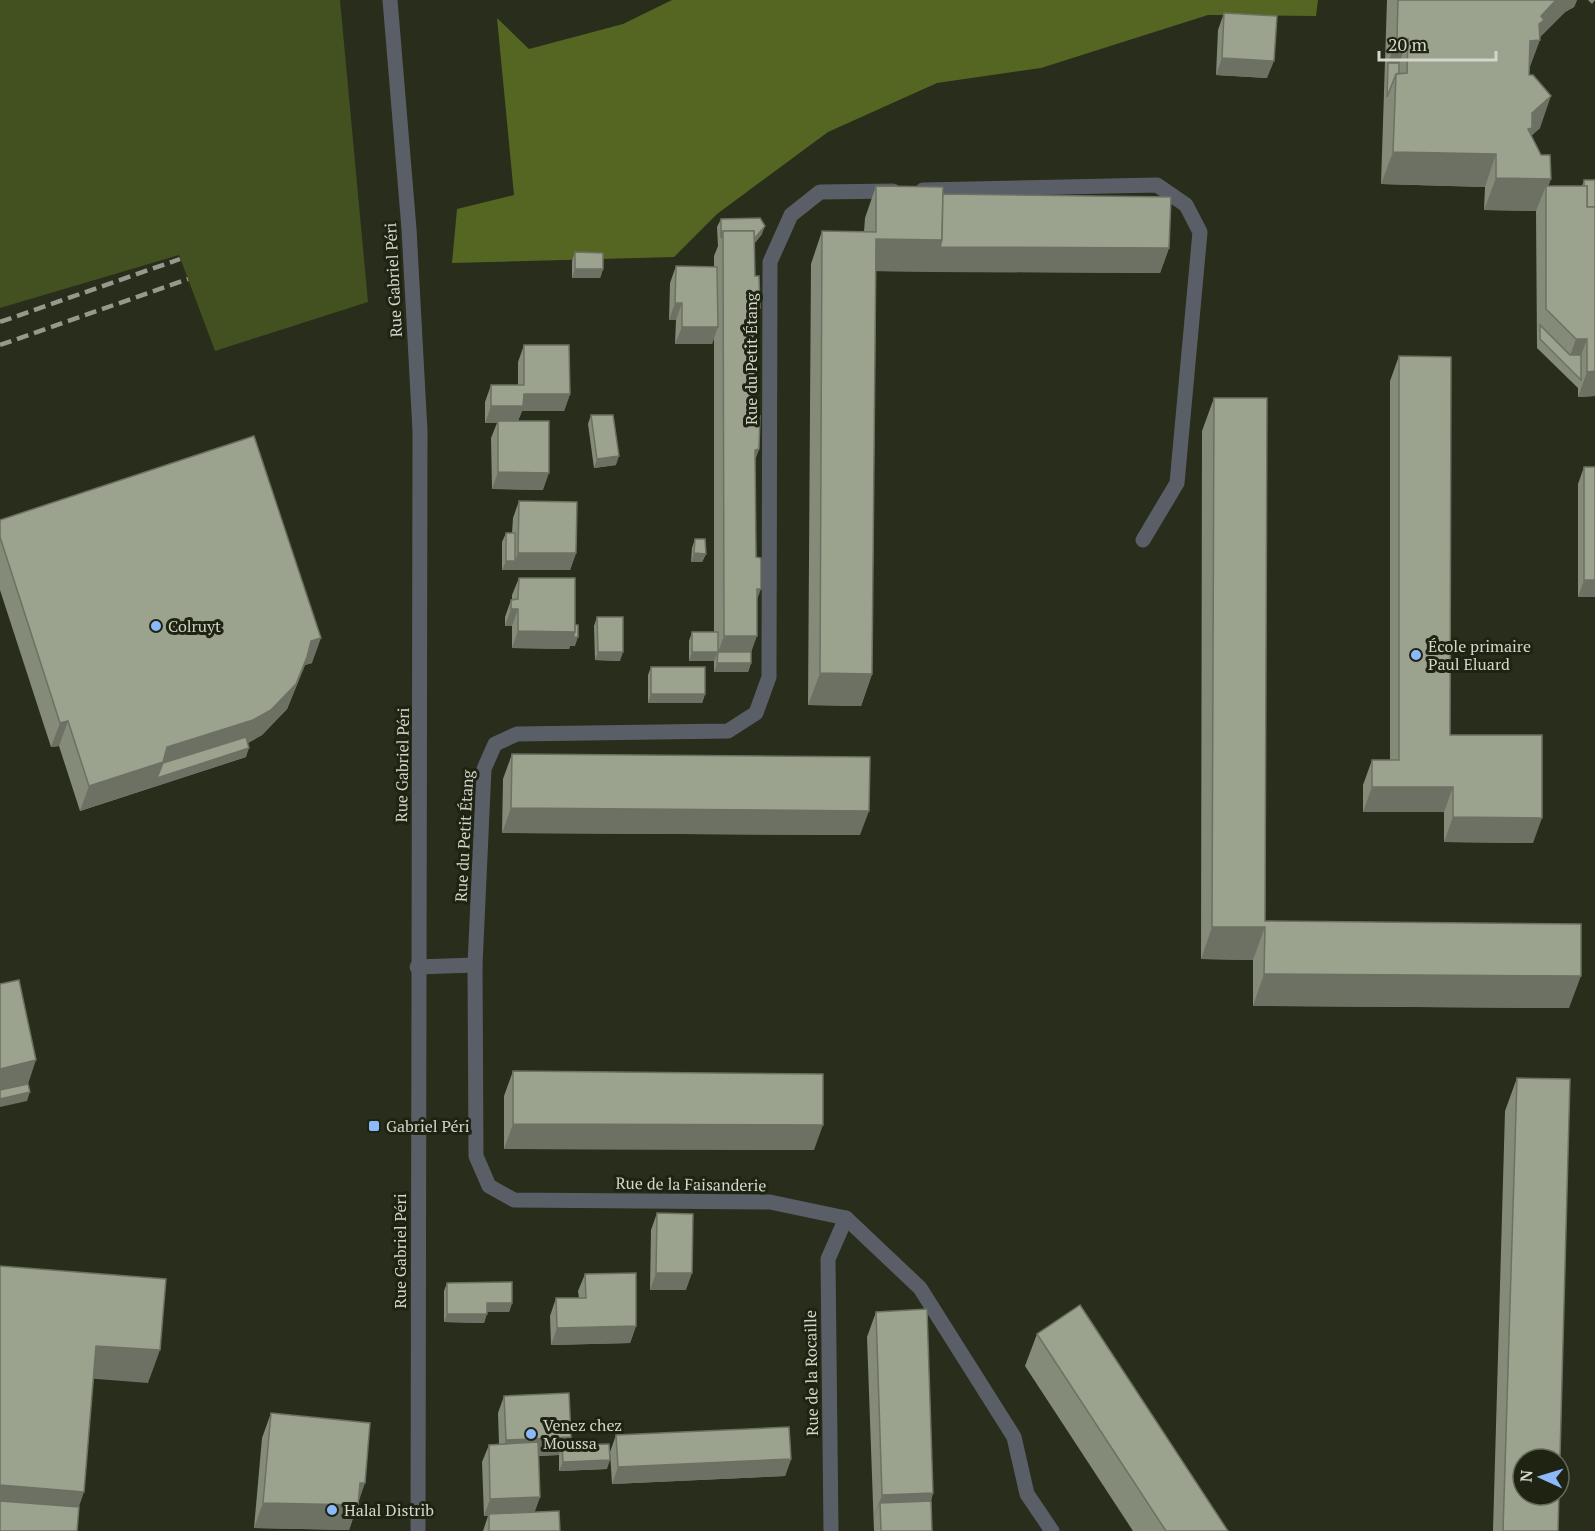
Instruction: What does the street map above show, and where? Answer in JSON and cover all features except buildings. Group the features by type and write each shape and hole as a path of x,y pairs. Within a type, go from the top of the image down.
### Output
{"street":[{"name":"Rue Gabriel Péri","path":"390,0 409,229 420,430 420,753 417,967 418,1531"},
{"name":"Rue du Petit Étang","path":"476,965 484,769 495,744 517,734 728,730 756,713 769,677 770,262 791,215 820,192 1157,185 1186,205 1200,232 1177,483 1143,540"},
{"path":"417,967 476,965"},
{"name":"Rue de la Faisanderie","path":"476,965 476,1156 489,1186 514,1200 770,1202 846,1218"},
{"path":"846,1218 920,1288 1014,1437 1027,1494 1052,1531"},
{"name":"Rue de la Rocaille","path":"831,1531 828,1259 846,1218"}],"green space":[{"path":"0,0 340,0 368,302 215,351 179,255 0,308"},
{"path":"672,0 1318,0 1316,16 1208,15 1041,68 937,83 828,132 717,214 674,257 452,263 457,209 514,195 497,18 529,49 623,24"}],"railway":[{"path":"0,322 180,259"},
{"path":"0,345 188,279"}],"place":[{"name":"Colruyt","path":"156,626"},
{"name":"École primaire Paul Eluard","path":"1416,655"},
{"name":"Gabriel Péri","path":"374,1126"},
{"name":"Venez chez Moussa","path":"531,1434"},
{"name":"Halal Distrib","path":"332,1510"}]}
